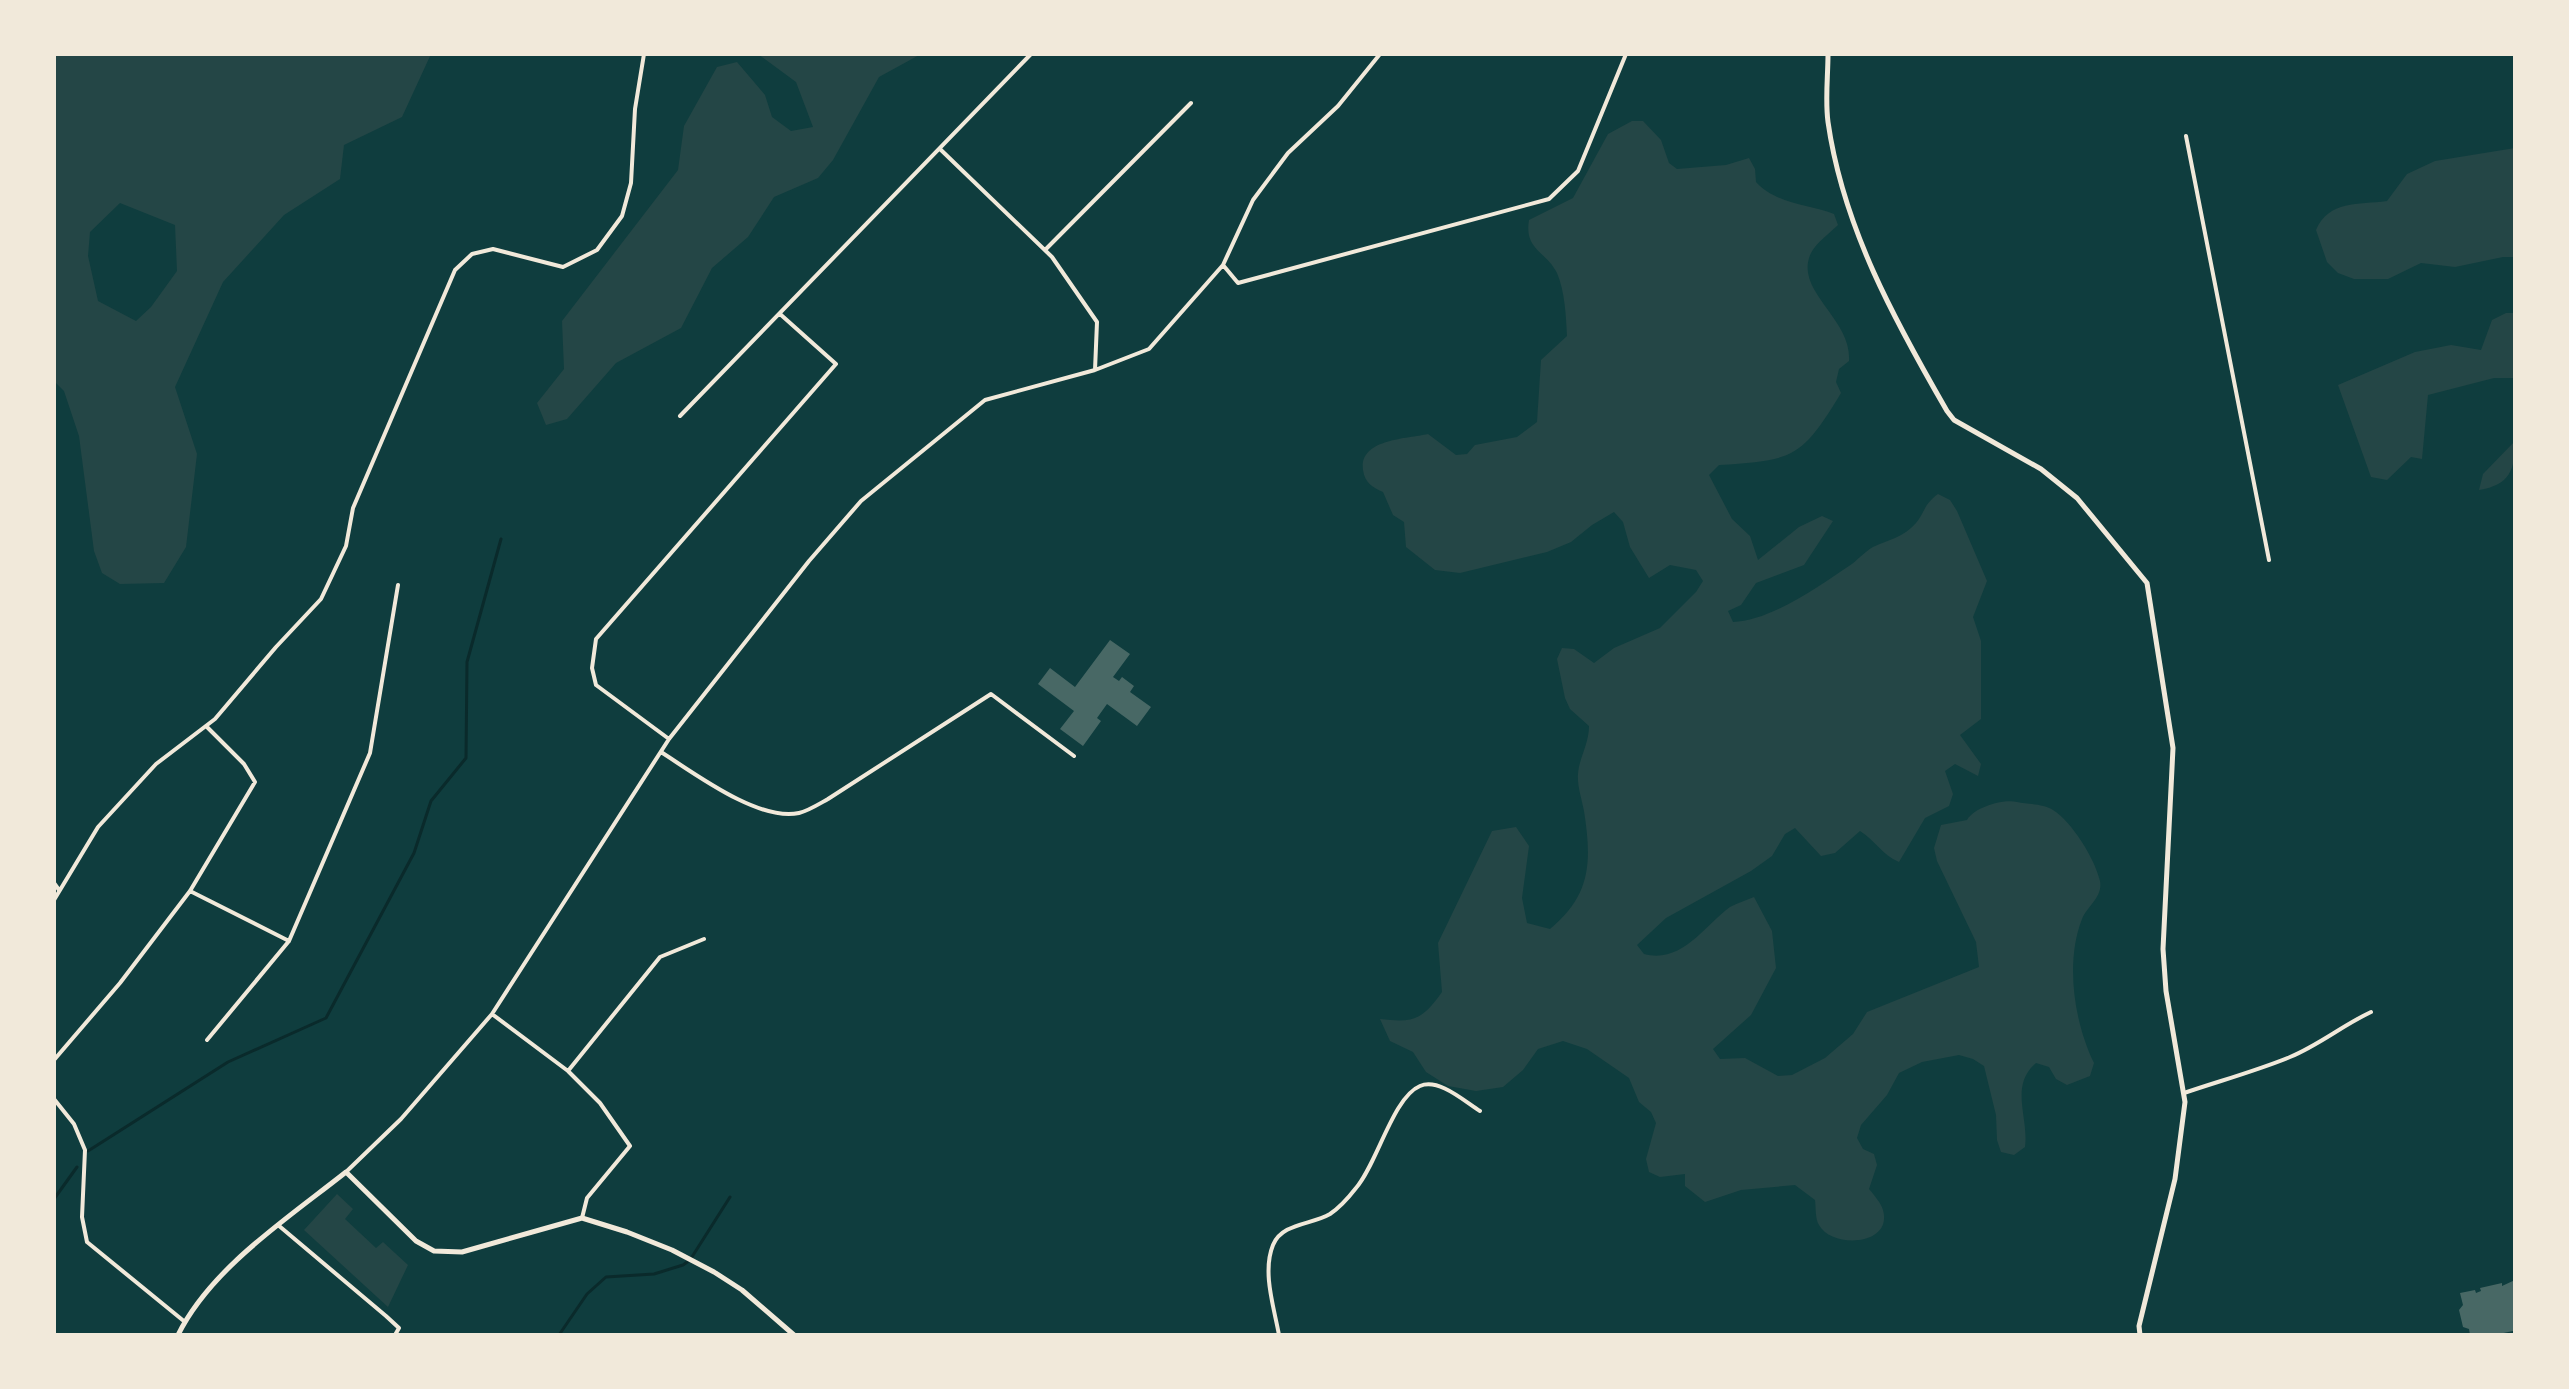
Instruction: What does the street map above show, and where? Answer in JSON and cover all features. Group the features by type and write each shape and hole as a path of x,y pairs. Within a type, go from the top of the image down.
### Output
{"street":[{"path":"54,900 98,827 156,764 207,726 321,599 346,546 353,508 455,270 472,254 493,249 563,267 597,250 622,216 631,183 635,109 644,54"},
{"path":"680,416 1031,54"},
{"path":"178,1335 224,1272 346,1172 401,1119 492,1014 669,739 809,561 861,501 985,400 1095,370 1149,349 1223,265 1253,200 1288,153 1338,106 1380,54"},
{"path":"1223,265 1238,283 1549,199 1578,171 1626,54"},
{"path":"1828,54 1828,119 1840,184 1897,324 1947,411 1954,420 2041,469 2077,498 2147,583 2173,748 2163,949 2166,991 2184,1093 2175,1179 2139,1326 2140,1335"},
{"path":"1045,250 1191,103"},
{"path":"2186,136 2269,560"},
{"path":"941,150 1045,250 1097,322 1095,370"},
{"path":"669,739 596,685 592,668 596,639 836,364 780,314"},
{"path":"207,1040 289,941 370,753 398,585"},
{"path":"661,752 718,789 752,806 781,813 799,813 828,799 991,694 1074,756"},
{"path":"54,1060 120,983 190,891 255,782 244,764 207,726"},
{"path":"54,883 59,890"},
{"path":"190,891 289,941"},
{"path":"568,1071 660,957 704,939"},
{"path":"2184,1093 2288,1058 2371,1012"},
{"path":"492,1014 568,1071 600,1103 630,1146 587,1198 582,1218"},
{"path":"1279,1335 1268,1257 1274,1240 1283,1231 1315,1222 1333,1212 1355,1190 1367,1175 1390,1124 1416,1087 1427,1084 1439,1086 1480,1111"},
{"path":"54,1099 74,1124 85,1150 82,1217 87,1242 185,1322"},
{"path":"346,1172 416,1241 434,1251 462,1252 582,1218 661,1245 714,1272 742,1290 794,1335"},
{"path":"278,1225 399,1328 395,1335"}],"shaded area":[{"path":"55,54 431,54 402,117 344,145 340,179 284,215 223,282 175,387 197,454 186,547 164,583 120,584 102,573 94,551 79,436 64,391 54,381","holes":["120,203 175,225 177,271 151,307 136,321 98,301 88,256 90,232"]},
{"path":"758,54 921,54 879,77 833,160 818,178 774,197 748,237 712,268 681,328 616,363 567,419 546,425 537,403 564,369 562,321 678,170 684,126 717,67 737,62 765,95 772,117 791,131 813,127 796,82"},
{"path":"1632,121 1643,121 1661,140 1669,163 1677,169 1726,165 1749,158 1755,169 1756,182 1764,189 1783,199 1834,214 1838,225 1813,249 1808,267 1816,293 1842,331 1847,346 1849,361 1839,369 1836,382 1841,393 1816,431 1793,452 1764,461 1719,465 1709,475 1732,519 1750,536 1758,560 1799,527 1822,516 1833,521 1804,565 1756,583 1741,605 1728,611 1733,622 1762,616 1793,602 1873,547 1906,532 1938,494 1950,500 1957,511 1987,581 1973,617 1981,641 1981,719 1960,735 1981,764 1978,776 1955,764 1945,771 1953,794 1949,806 1925,818 1899,862 1860,831 1835,853 1821,856 1795,828 1785,834 1772,856 1666,918 1637,945 1644,954 1670,954 1692,941 1730,907 1754,897 1772,931 1776,968 1751,1015 1713,1049 1720,1059 1745,1058 1778,1076 1792,1075 1825,1058 1853,1034 1867,1012 1979,967 1976,942 1937,861 1934,848 1941,825 1967,820 1976,811 1997,803 2011,801 2045,806 2075,832 2100,881 2097,897 2084,914 2077,936 2073,973 2081,1029 2094,1063 2090,1076 2067,1085 2056,1079 2049,1067 2036,1063 2023,1082 2025,1147 2014,1155 2001,1152 1984,1066 1959,1055 1922,1062 1899,1073 1887,1095 1861,1125 1857,1138 1863,1149 1874,1154 1877,1165 1869,1189 1882,1207 1884,1222 1871,1237 1860,1240 1836,1238 1826,1233 1816,1216 1815,1200 1795,1185 1741,1190 1705,1202 1685,1186 1685,1174 1660,1177 1649,1172 1646,1159 1656,1123 1651,1112 1639,1102 1629,1078 1587,1049 1563,1041 1538,1049 1523,1070 1503,1087 1476,1091 1448,1086 1426,1072 1413,1052 1390,1041 1380,1019 1416,1018 1429,1009 1442,992 1438,943 1492,831 1516,827 1529,846 1522,898 1527,923 1550,929 1574,903 1581,890 1588,862 1587,829 1578,779 1589,726 1570,709 1557,659 1562,648 1574,649 1594,663 1614,648 1660,628 1703,581 1696,570 1670,565 1649,578 1630,547 1623,522 1614,512 1571,542 1547,552 1460,573 1435,570 1406,547 1404,522 1393,515 1383,492 1370,484 1363,470 1368,452 1386,442 1428,434 1456,455 1467,454 1475,445 1517,437 1537,422 1541,360 1567,336 1560,280 1533,244 1528,230 1529,220 1573,198 1608,134"},
{"path":"2515,148 2515,257 2455,267 2421,263 2388,279 2354,279 2338,273 2327,262 2316,230 2328,213 2355,204 2387,201 2407,174 2435,161"},
{"path":"2506,313 2515,313 2515,378 2494,378 2428,395 2422,459 2411,457 2387,480 2371,477 2338,385 2415,352 2451,345 2481,350 2492,320"},
{"path":"2515,441 2514,460 2509,474 2498,484 2479,490 2483,474"},
{"path":"337,1194 353,1209 345,1219 376,1248 383,1242 408,1265 388,1307 304,1230"}],"building":[{"path":"1110,640 1130,654 1113,677 1119,681 1122,677 1134,686 1130,692 1151,707 1137,726 1107,704 1097,718 1101,721 1083,746 1060,729 1074,711 1038,684 1050,668 1075,687"},
{"path":"2515,1280 2515,1335 2513,1331 2470,1335 2469,1329 2463,1327 2459,1310 2463,1305 2460,1293 2475,1290 2476,1293 2481,1291 2480,1288 2502,1283 2502,1286"}],"waterway":[{"path":"88,1151 228,1062 326,1018 414,853 431,801 466,758 467,662 501,539"},
{"path":"54,1199 77,1167"},
{"path":"559,1335 587,1294 606,1277 654,1274 690,1260 730,1197"}]}
